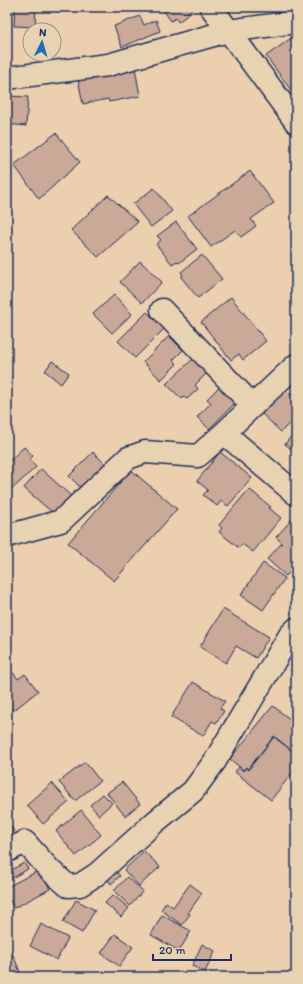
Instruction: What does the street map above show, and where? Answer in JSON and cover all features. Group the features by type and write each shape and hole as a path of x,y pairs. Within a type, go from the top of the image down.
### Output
{"street":[{"path":"211,7 296,122"},
{"path":"7,78 108,65 228,31 296,22"},
{"path":"162,310 253,406"},
{"path":"7,536 61,521 128,458 145,452 198,456 224,434 296,365"},
{"path":"224,434 296,494"},
{"path":"7,851 25,842 50,870 68,886 80,885 97,874 155,822 193,791 215,761 290,635 296,629"}],"building":[{"path":"15,7 36,7 35,22 22,22 22,26 14,26"},
{"path":"161,7 192,7 193,9 178,22 176,18 171,21"},
{"path":"140,16 144,25 156,20 160,31 122,47 114,26"},
{"path":"293,37 296,41 296,91 293,93 266,56"},
{"path":"134,62 140,96 109,102 108,99 83,104 77,74"},
{"path":"7,96 28,97 26,126 7,124"},
{"path":"56,133 80,162 39,199 14,165"},
{"path":"250,171 274,203 251,219 256,226 241,237 235,230 211,247 188,216"},
{"path":"154,188 172,211 151,227 133,204"},
{"path":"108,195 138,222 98,257 71,230"},
{"path":"176,222 197,249 179,263 177,261 172,264 156,244 161,240 157,236"},
{"path":"202,255 222,279 198,298 181,277 183,275 181,272"},
{"path":"140,261 162,282 142,303 120,282"},
{"path":"114,295 132,314 112,333 93,314"},
{"path":"231,297 266,341 243,360 239,354 231,360 201,322"},
{"path":"147,312 164,329 135,358 118,341"},
{"path":"169,336 183,350 173,360 177,364 161,380 143,362"},
{"path":"195,357 209,371 195,385 198,389 187,399 184,397 182,399 166,384"},
{"path":"52,361 69,373 61,384 45,371"},
{"path":"7,375 11,377 7,385"},
{"path":"220,386 236,402 209,429 197,417 211,403 207,399"},
{"path":"283,387 296,400 296,416 281,432 259,411"},
{"path":"296,430 296,453 285,444"},
{"path":"24,447 33,456 29,459 36,467 9,492 7,490 7,463"},
{"path":"93,452 110,469 86,493 69,476"},
{"path":"220,452 252,478 228,506 221,501 217,506 203,495 208,490 197,481"},
{"path":"41,469 71,496 54,514 24,488"},
{"path":"131,470 177,509 114,581 68,543"},
{"path":"249,489 271,507 269,508 281,518 253,552 242,544 239,548 219,532 222,528 219,525"},
{"path":"296,515 296,565 286,576 267,559 282,543 276,537"},
{"path":"263,563 285,578 263,610 241,595"},
{"path":"223,609 269,637 256,658 236,646 226,663 200,647"},
{"path":"7,665 18,679 25,674 38,691 13,711 7,704"},
{"path":"193,682 225,701 220,708 224,711 216,723 212,721 203,736 171,717"},
{"path":"273,706 296,724 296,754 274,736 248,769 246,767 243,770 230,759"},
{"path":"274,737 296,754 294,757 296,759 296,768 271,800 235,772 239,767 243,771 245,768 248,770"},
{"path":"85,762 100,781 75,801 59,782"},
{"path":"122,782 140,804 125,816 107,793"},
{"path":"52,783 69,802 43,824 27,805"},
{"path":"103,794 112,803 99,815 90,805"},
{"path":"81,810 101,835 76,856 56,831"},
{"path":"7,820 14,831 7,836"},
{"path":"144,851 160,867 139,886 124,870"},
{"path":"7,862 11,870 24,863 28,869 7,881"},
{"path":"112,867 120,876 111,884 104,875"},
{"path":"40,870 50,889 14,908 7,895 7,887"},
{"path":"127,877 143,891 130,906 114,891"},
{"path":"190,884 202,893 188,913 190,914 182,925 161,910 166,902 173,907"},
{"path":"113,895 129,908 121,917 105,903"},
{"path":"76,900 95,910 82,933 63,922"},
{"path":"162,915 191,931 179,951 151,935"},
{"path":"41,924 68,938 57,960 30,946"},
{"path":"115,934 133,947 119,966 101,953"},
{"path":"202,944 215,951 205,972 192,966"},
{"path":"11,950 20,972 7,977 7,952"}]}
